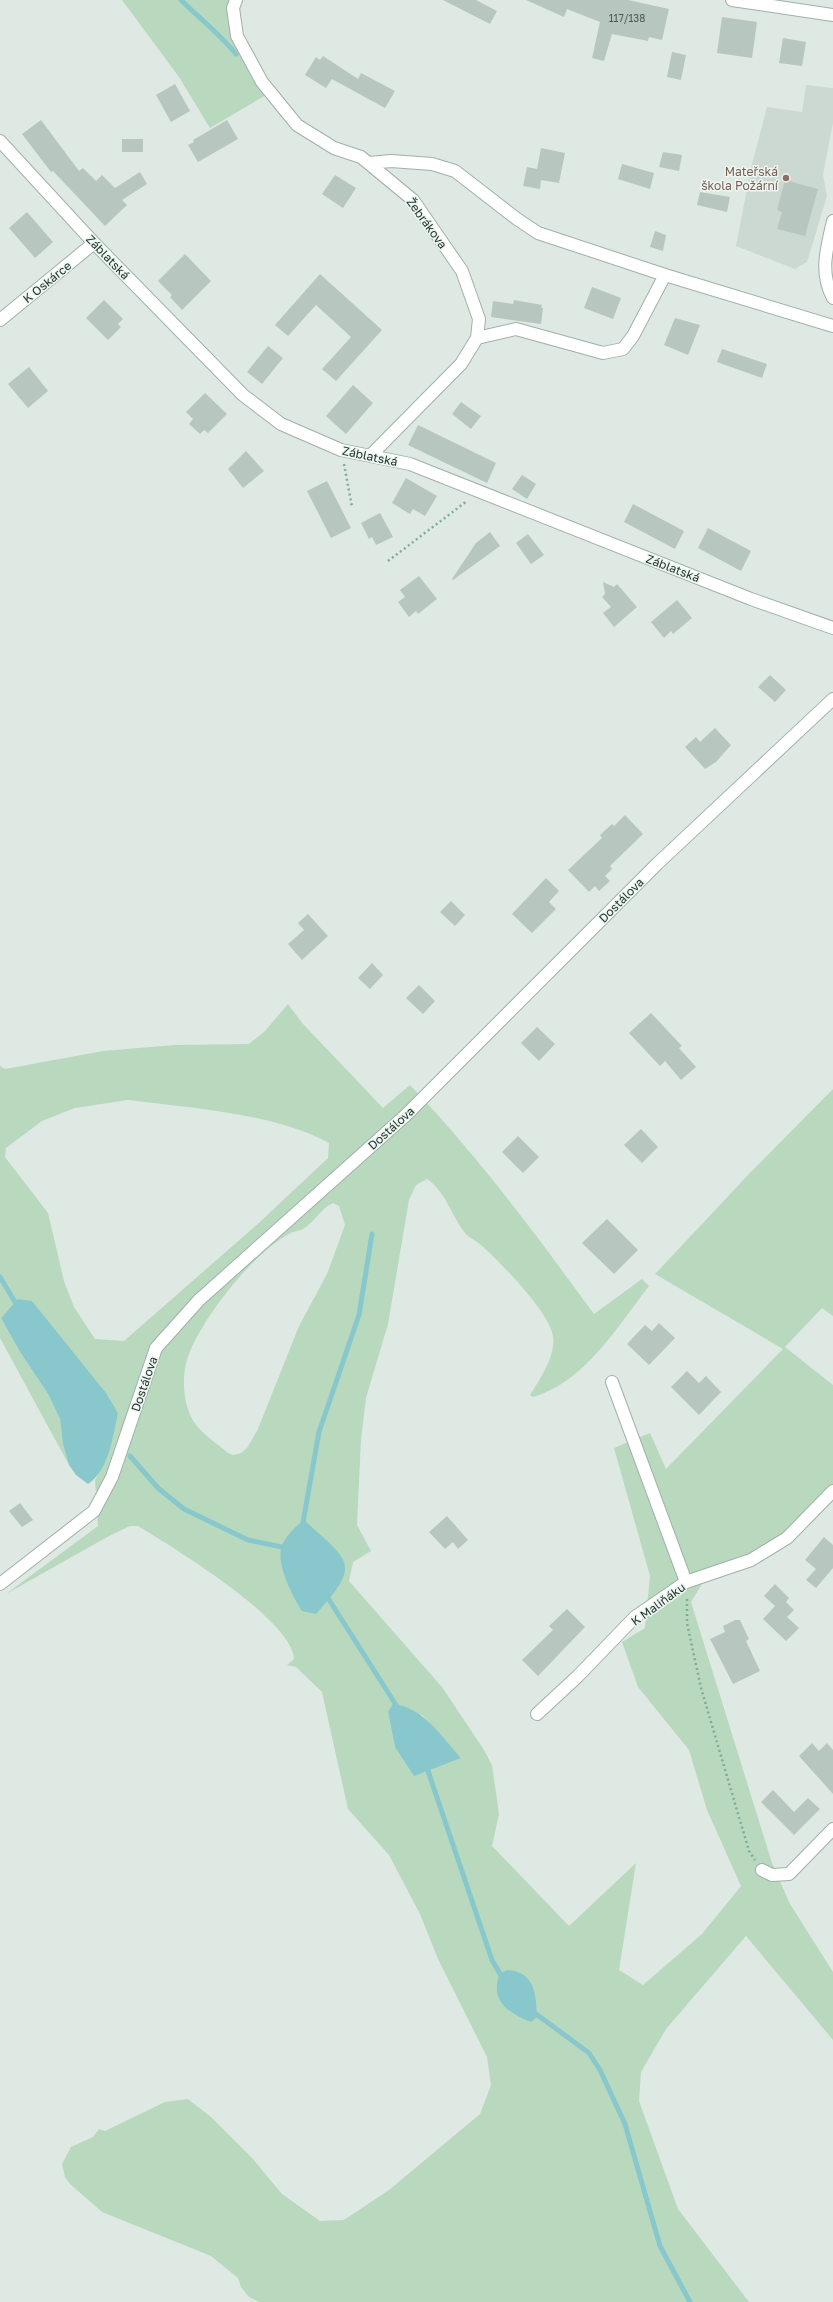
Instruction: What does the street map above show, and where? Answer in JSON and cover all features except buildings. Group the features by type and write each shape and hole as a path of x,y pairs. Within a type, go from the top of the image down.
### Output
{"street":[{"name":"Žebrákova","path":"236,0 233,8 237,36 262,82 297,126 334,148 361,157 412,200 462,271 479,319 477,338 461,364 371,455"},
{"path":"732,0 833,15"},
{"name":"Záblatská","path":"0,141 94,243 243,395 281,424 341,450 410,464 765,604 833,628"},
{"path":"369,163 391,160 425,163 455,170 517,219 538,233 665,275 833,326"},
{"path":"833,221 824,267 829,290 833,298"},
{"name":"K Oskárce","path":"0,320 94,243"},
{"path":"477,338 516,329 603,353 623,349 633,336 665,275"},
{"name":"Dostálova","path":"0,1584 94,1511 112,1477 156,1348 200,1300 406,1115 656,864 833,699"},
{"path":"612,1382 686,1582"},
{"name":"K Maliňáku","path":"536,1714 578,1676 635,1617 686,1582 751,1560 787,1538 833,1491"},
{"path":"762,1870 772,1875 789,1874 833,1829"}],"path":[{"path":"341,450 352,507"},
{"path":"388,561 478,492"},
{"path":"686,1582 687,1623 701,1688 749,1851 762,1870"}],"shaded area":[{"name":"Mateřská škola Požární","path":"806,85 833,88 833,123 823,175 827,196 807,262 795,269 736,246 751,168 767,107 802,112"}],"green space":[{"path":"122,0 231,0 230,5 266,95 210,128 179,77"},
{"path":"288,1004 303,1024 383,1108 410,1085 435,1112 506,1196 594,1314 642,1279 649,1286 612,1335 584,1366 569,1379 552,1390 533,1397 530,1395 550,1359 552,1351 553,1336 550,1326 543,1314 512,1275 482,1246 465,1233 444,1197 434,1184 427,1179 416,1185 409,1200 388,1324 366,1398 361,1439 357,1525 371,1551 353,1562 349,1581 442,1687 484,1750 492,1765 499,1814 492,1846 569,1926 636,1863 619,1970 643,1985 702,1934 741,1886 707,1810 689,1750 638,1687 622,1642 645,1628 650,1576 614,1448 650,1433 666,1469 783,1349 655,1274 749,1174 833,1089 833,1316 822,1308 785,1347 833,1385 833,1485 789,1530 750,1557 711,1569 691,1602 772,1863 790,1904 833,1972 833,2040 746,1936 666,2029 641,2072 639,2101 678,2209 749,2302 259,2302 249,2297 241,2287 238,2278 211,2256 102,2212 70,2184 65,2177 62,2164 71,2147 93,2137 99,2129 105,2131 165,2102 188,2099 211,2117 253,2159 282,2194 320,2221 344,2220 389,2190 480,2114 491,2085 487,2057 438,1959 420,1914 389,1855 348,1809 322,1692 296,1667 287,1665 294,1659 288,1643 274,1625 253,1605 228,1585 138,1526 130,1526 109,1536 6,1594 98,1526 95,1480 101,1470 68,1348 32,1301 1,1318 20,1352 48,1394 60,1419 63,1445 69,1465 0,1338 0,1066 5,1069 103,1051 175,1045 249,1044 265,1031","holes":["128,1100 231,1113 283,1125 307,1133 329,1143 328,1158 261,1221 124,1341 95,1339 74,1307 64,1281 48,1213 5,1157 6,1148 42,1121 75,1108","333,1203 339,1206 345,1225 327,1274 299,1326 258,1429 247,1448 241,1453 233,1455 228,1453 201,1431 190,1415 184,1390 184,1373 188,1357 204,1324 216,1306 245,1271 275,1243 291,1233 301,1230 307,1226","388,1712 422,1715 461,1758 395,1747"]}],"water":[{"path":"18,1299 32,1301 106,1393 118,1413 112,1442 105,1462 101,1471 88,1484 76,1475 69,1465 63,1445 60,1419 48,1394 20,1352 1,1318"},
{"path":"304,1520 332,1545 340,1555 344,1564 345,1573 340,1584 316,1614 302,1611 290,1590 281,1564 280,1556 284,1541"},
{"path":"393,1704 404,1706 423,1717 439,1732 461,1758 414,1776 395,1747 388,1712"},
{"path":"507,1970 523,1975 529,1980 532,1986 536,2000 537,2017 531,2022 508,2010 499,1998 497,1982 500,1973"}],"waterway":[{"path":"181,0 236,54"},
{"path":"302,1528 319,1432 359,1315 372,1234"},
{"path":"0,1277 18,1307"},
{"path":"130,1456 158,1488 184,1509 248,1540 287,1548"},
{"path":"326,1595 398,1708"},
{"path":"426,1765 492,1960 503,1979"},
{"path":"532,2011 589,2053 600,2070 625,2124 660,2246 690,2302"}],"place":[{"name":"Mateřská škola Požární","path":"786,178"}]}
